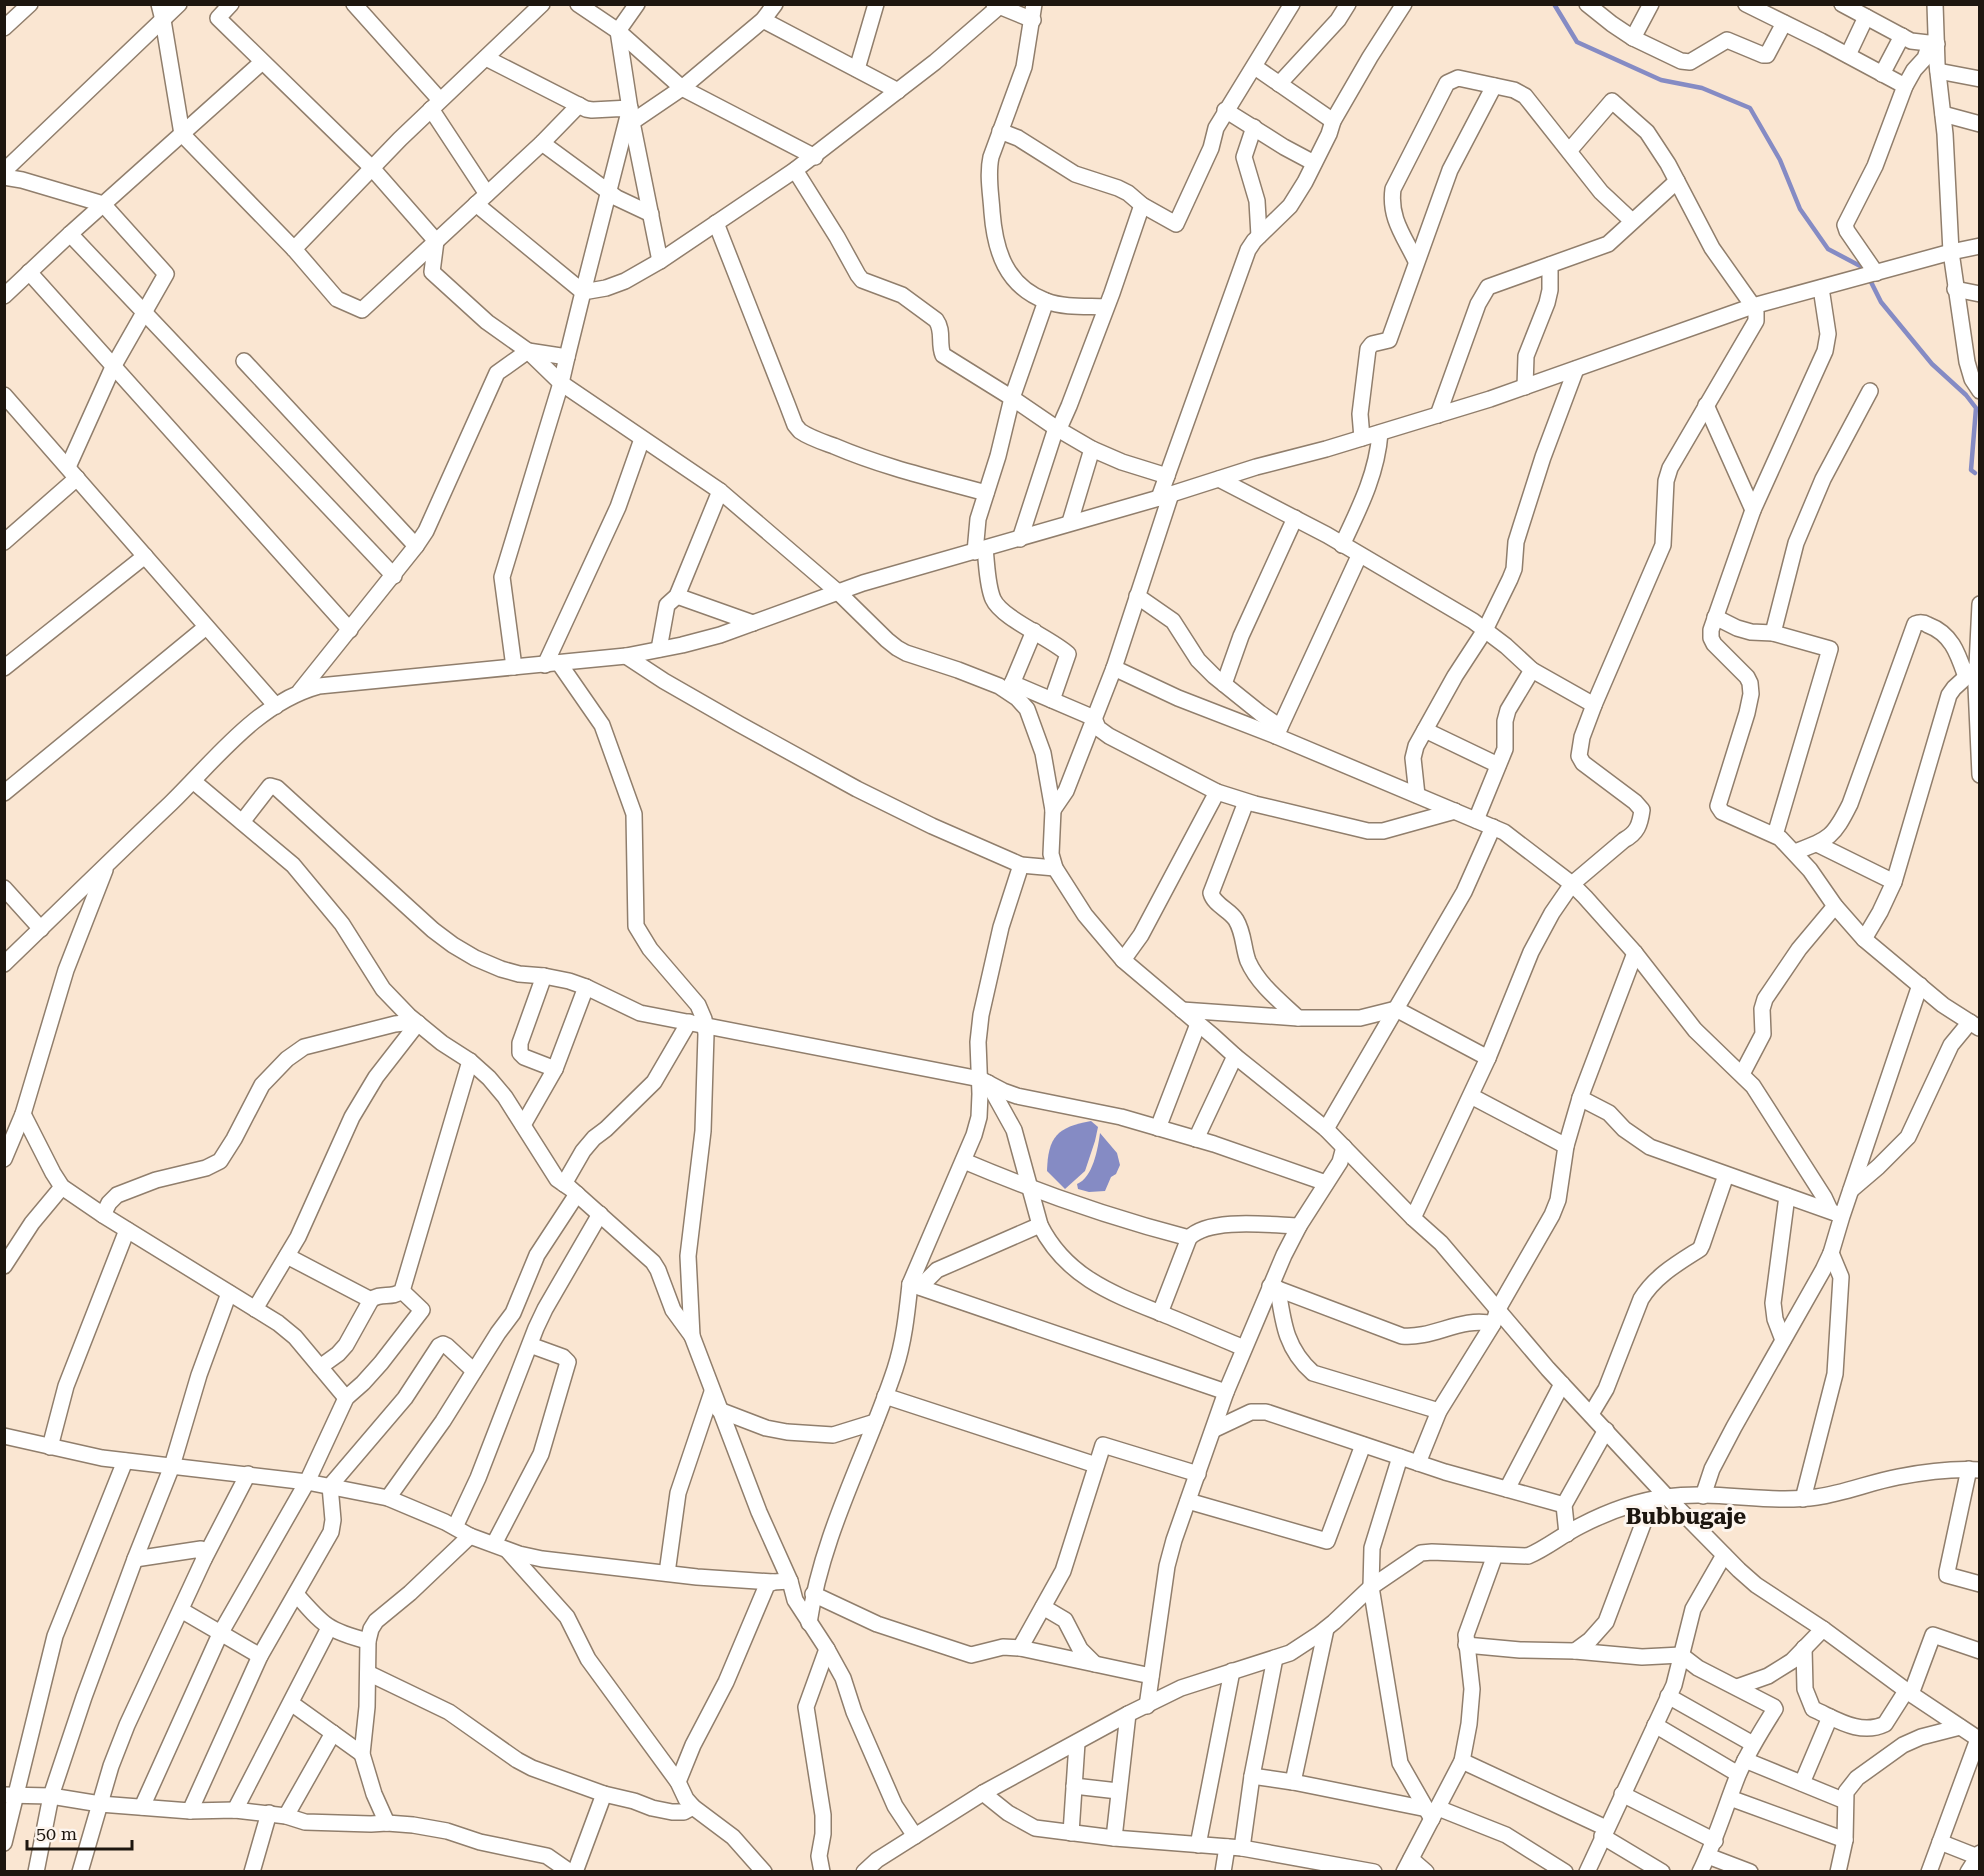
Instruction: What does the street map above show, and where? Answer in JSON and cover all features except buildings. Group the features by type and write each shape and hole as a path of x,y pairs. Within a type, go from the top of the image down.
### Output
{"street":[{"path":"4,28 30,4"},
{"path":"159,4 164,20 182,134 294,249 337,298 362,310 542,143 579,105"},
{"path":"4,171 179,4"},
{"path":"231,4 218,18 261,63 372,168 436,241 432,272 487,322 528,351 561,383 720,491 839,593 897,648 906,653 1052,700 1094,718 1098,728 1109,736 1217,792 1246,802 1368,831 1383,831 1455,811"},
{"path":"354,4 435,105 481,199 583,292"},
{"path":"294,249 435,105 542,4"},
{"path":"578,4 618,31 682,88 815,157"},
{"path":"637,4 618,31 631,115 660,261"},
{"path":"486,58 579,105 592,110 631,115 682,88 763,20 776,4"},
{"path":"857,69 876,4"},
{"path":"1000,131 1018,138 1075,174 1118,188 1128,193 1142,206 1174,224 1178,223 1211,148 1216,128 1292,4"},
{"path":"1279,84 1338,20 1348,4"},
{"path":"1053,810 1066,791 1114,668 1165,496 1167,476 1248,249 1290,206 1305,183 1333,121 1404,4"},
{"path":"1633,38 1651,4"},
{"path":"1746,4 1771,10 1784,23 1905,86"},
{"path":"1842,4 1915,42 1933,43"},
{"path":"1935,4 1933,43 1943,114 1955,289 1967,362 1972,379 1980,391"},
{"path":"583,292 606,288 625,281 660,261 815,157 898,91 998,5 1034,12 1024,67 990,157 988,169 994,236 999,252 1012,279 1027,291 1046,301 1064,305 1106,307"},
{"path":"1592,6 1612,24 1633,38 1681,61 1690,62 1727,40 1767,55 1784,23"},
{"path":"1848,56 1866,17"},
{"path":"763,20 898,91"},
{"path":"1882,74 1902,36"},
{"path":"1876,273 1845,225 1875,166 1905,86 1933,43"},
{"path":"4,296 261,63"},
{"path":"1255,67 1333,121"},
{"path":"1938,71 1979,79"},
{"path":"1416,261 1394,217 1391,201 1393,189 1448,83 1458,78 1514,90 1525,96 1601,192 1632,221"},
{"path":"1362,438 1360,414 1368,349 1372,344 1389,340 1450,170 1494,86"},
{"path":"1413,1218 1488,1058 1531,952 1552,913 1572,884 1638,829 1642,810 1635,802 1583,763 1579,756 1582,737 1663,545 1666,481 1670,468 1756,321 1753,306 1712,248 1677,181 1647,132 1613,101 1569,151"},
{"path":"1226,110 1314,163"},
{"path":"1943,114 1980,124"},
{"path":"514,667 502,577 561,383 609,192 631,115"},
{"path":"1254,127 1244,157 1257,201 1259,236"},
{"path":"542,143 609,192 628,204 651,214"},
{"path":"795,170 858,275 862,280 902,295 936,320 942,332 943,355 1092,449 1122,462 1167,476"},
{"path":"4,177 22,180 103,204 166,274 113,367 72,473 4,542"},
{"path":"1438,415 1481,296 1488,287 1608,244 1677,181"},
{"path":"1020,539 1056,428 1061,424 1142,206"},
{"path":"716,224 786,404 795,425 800,430 857,456 926,478 986,493"},
{"path":"70,234 394,576"},
{"path":"4,964 238,735 300,691 319,686 626,656 720,635 863,583 1438,415 1525,387 1753,306 1980,246"},
{"path":"1525,387 1526,356 1547,303 1550,290 1550,265"},
{"path":"29,272 350,630"},
{"path":"1821,288 1828,342 1753,510 1711,630 1714,644 1747,677 1751,694 1748,713 1718,806 1722,812 1775,835 1795,852 1835,906 1864,939 1943,1005 1977,1027 1950,1045 1908,1137 1851,1190"},
{"path":"1955,289 1980,294"},
{"path":"1046,301 1012,398 998,456 978,519 980,550 994,602 1068,654 1052,700"},
{"path":"300,691 394,576 426,531 497,373 528,351 567,357"},
{"path":"244,361 416,546"},
{"path":"1417,795 1413,758 1416,746 1455,676 1485,630 1514,570 1516,542 1543,457 1576,369"},
{"path":"1773,633 1796,543 1823,479 1870,391"},
{"path":"4,395 276,706"},
{"path":"1706,405 1753,510"},
{"path":"1342,545 1373,474 1380,433"},
{"path":"552,664 618,507 642,439"},
{"path":"1070,522 1092,449"},
{"path":"1219,479 1295,518 1422,590 1485,630 1532,670 1594,705"},
{"path":"659,649 667,605 677,596 720,491"},
{"path":"1224,684 1241,636 1295,518"},
{"path":"4,668 145,556"},
{"path":"1278,731 1359,556"},
{"path":"677,596 753,623"},
{"path":"1137,596 1173,621 1198,660 1278,731"},
{"path":"1980,604 1974,670 1980,775"},
{"path":"1715,617 1751,632 1773,633 1828,647 1830,652 1775,835"},
{"path":"1795,852 1830,837 1851,804 1915,624 1923,622 1947,636 1959,656 1974,670"},
{"path":"4,793 206,627"},
{"path":"1010,687 1034,631"},
{"path":"626,656 664,681 857,789 932,826 1021,865 1055,868"},
{"path":"552,664 602,725 634,814 636,926 650,948 698,1005 697,1023 654,1082 594,1138 564,1184"},
{"path":"1114,668 1178,698 1278,731 1515,838 1572,884 1635,953 1695,1030 1753,1086 1836,1213"},
{"path":"1476,820 1505,749 1505,721 1508,710 1532,670"},
{"path":"1864,939 1880,912 1893,882 1949,695 1974,670"},
{"path":"1010,687 1027,709 1043,753 1053,810 1051,854 1055,868 1085,915 1123,960 1235,1056 1326,1129 1413,1218 1441,1243 1562,1384 1606,1430 1660,1498 1756,1585 1823,1629 1908,1692 1979,1739 1929,1872"},
{"path":"1425,730 1498,765"},
{"path":"193,781 293,865 342,924 383,989 416,1025 470,1061 489,1078 506,1097 557,1179 600,1214 658,1269 673,1310 692,1336 759,1512 790,1581 795,1600 843,1678 854,1712 895,1806 915,1836"},
{"path":"242,822 270,786 275,787 433,930 453,945 501,969 569,981 640,1013 984,1081 1017,1095 1121,1117 1196,1139 1326,1183"},
{"path":"1123,960 1141,935 1217,792"},
{"path":"1246,802 1213,887 1212,898 1235,918 1240,928 1248,961 1265,986 1298,1018"},
{"path":"1326,1129 1464,892 1494,827"},
{"path":"1817,844 1893,882"},
{"path":"4,1159 23,1114 66,970 107,864"},
{"path":"809,1623 813,1593 834,1523 898,1359 915,1285 917,1265 974,1136 984,1081 978,1042 981,1015 1001,927 1021,865"},
{"path":"4,888 41,929"},
{"path":"1742,1074 1763,1034 1762,1009 1765,999 1799,949 1835,906"},
{"path":"1418,1463 1439,1411 1493,1324 1498,1309 1552,1215 1558,1200 1566,1146 1580,1098 1635,953"},
{"path":"544,976 520,1043 520,1053 524,1057 555,1069"},
{"path":"1703,1496 1712,1469 1728,1437 1831,1253 1836,1213 1851,1190 1920,985"},
{"path":"523,1125 555,1069 586,987"},
{"path":"1182,1010 1298,1018 1360,1018 1396,1009 1488,1058"},
{"path":"692,1336 688,1256 703,1131 706,1034 697,1023"},
{"path":"103,1215 109,1203 117,1195 156,1180 206,1168 220,1161 262,1086 286,1059 304,1047 395,1024 416,1025"},
{"path":"1158,1128 1198,1024"},
{"path":"255,1309 298,1237 352,1117 376,1077 416,1025"},
{"path":"1196,1139 1235,1056"},
{"path":"320,1367 346,1345 371,1300 376,1296 393,1296 402,1291 470,1061"},
{"path":"984,1081 1014,1130 1040,1225 1063,1259 1111,1293 1244,1348"},
{"path":"1471,1096 1566,1146"},
{"path":"1580,1098 1609,1113 1624,1130 1650,1147 1836,1213"},
{"path":"23,1114 62,1187 103,1215 278,1323 295,1337 346,1398"},
{"path":"1147,1706 1167,1566 1226,1392 1299,1226 1340,1162 1344,1148"},
{"path":"964,1161 1030,1188 1138,1225 1189,1238"},
{"path":"1591,1414 1606,1389 1647,1289 1662,1274 1700,1249 1726,1175"},
{"path":"4,1266 32,1223 62,1187"},
{"path":"388,1498 443,1421 513,1313 537,1255 577,1194"},
{"path":"1783,1340 1775,1319 1773,1303 1787,1196"},
{"path":"455,1527 478,1478 545,1309 600,1214"},
{"path":"1160,1313 1189,1238 1201,1230 1247,1223 1299,1226"},
{"path":"915,1285 937,1270 1040,1225"},
{"path":"50,1447 66,1386 128,1230"},
{"path":"1803,1499 1835,1374 1841,1277 1831,1253"},
{"path":"287,1256 371,1300"},
{"path":"915,1285 1226,1392"},
{"path":"1274,1287 1402,1336 1418,1335 1477,1322 1493,1324"},
{"path":"1274,1287 1283,1324 1292,1348 1301,1362 1313,1373 1439,1411"},
{"path":"142,1807 220,1634 307,1482 346,1398 381,1363 422,1310 402,1291"},
{"path":"36,1872 51,1796 84,1697 172,1466 199,1375 229,1293"},
{"path":"190,1810 260,1656 331,1532 333,1520 330,1486 405,1398 439,1346 443,1344 447,1346 474,1371"},
{"path":"500,1547 541,1454 568,1362 562,1357 530,1345"},
{"path":"1507,1489 1562,1384"},
{"path":"667,1573 678,1493 712,1392"},
{"path":"885,1396 1096,1465"},
{"path":"719,1410 766,1428 787,1432 833,1435 875,1422"},
{"path":"1215,1429 1251,1412 1266,1412 1418,1463 1564,1506"},
{"path":"1567,1534 1564,1506 1606,1430"},
{"path":"4,1436 126,1461 307,1482 388,1498 414,1508 470,1536 542,1559 667,1573 773,1582 790,1581"},
{"path":"1020,1648 1063,1571 1096,1465 1105,1444 1198,1474"},
{"path":"1188,1501 1327,1541 1363,1445"},
{"path":"1400,1457 1372,1548 1371,1587 1400,1763 1432,1812"},
{"path":"4,1843 11,1795 55,1636 126,1461"},
{"path":"864,1872 878,1860 983,1793 1128,1714 1181,1688 1290,1653 1326,1629 1371,1587 1421,1553 1528,1556 1579,1527 1619,1508 1660,1498 1703,1496 1803,1499 1898,1477 1974,1469 1947,1575 1980,1584"},
{"path":"80,1872 119,1745 204,1559 248,1474"},
{"path":"1575,1650 1590,1640 1606,1622 1660,1498"},
{"path":"387,1823 374,1794 362,1754 368,1641 371,1629 376,1621 470,1536"},
{"path":"500,1547 567,1617 588,1659 678,1782 693,1807 733,1837 764,1872"},
{"path":"135,1559 201,1549 204,1559"},
{"path":"1426,1872 1408,1865 1432,1812 1462,1761 1469,1724 1472,1689 1466,1635 1495,1555"},
{"path":"1587,1872 1674,1685 1693,1609 1725,1555"},
{"path":"678,1782 693,1745 726,1682 767,1585 773,1582"},
{"path":"813,1593 877,1624 971,1654 1003,1647 1020,1648 1151,1676"},
{"path":"296,1594 329,1628 344,1635 368,1641"},
{"path":"1043,1607 1065,1620 1080,1649 1095,1664"},
{"path":"181,1610 260,1656"},
{"path":"234,1810 329,1628"},
{"path":"1293,1782 1326,1629"},
{"path":"1737,1688 1780,1669 1792,1661 1823,1629"},
{"path":"1804,1648 1805,1689 1813,1709 1857,1729 1880,1726 1889,1720 1908,1692 1933,1635 1980,1651"},
{"path":"1466,1645 1520,1650 1575,1650 1642,1657 1681,1655 1698,1668 1772,1706 1775,1709 1753,1744 1738,1774 1700,1872"},
{"path":"822,1872 819,1856 823,1834 823,1815 806,1707 827,1649"},
{"path":"1223,1872 1234,1847 1275,1658"},
{"path":"1198,1845 1232,1671"},
{"path":"368,1673 449,1712 532,1768 604,1794 672,1812 684,1812 693,1807"},
{"path":"1668,1696 1753,1744"},
{"path":"291,1703 362,1754"},
{"path":"1114,1838 1128,1714"},
{"path":"1802,1783 1830,1717"},
{"path":"1655,1725 1738,1774"},
{"path":"1838,1872 1845,1840 1846,1792 1857,1778 1903,1745 1921,1737 1960,1727"},
{"path":"286,1816 333,1733"},
{"path":"1071,1833 1077,1743"},
{"path":"1745,1760 1845,1801"},
{"path":"1462,1761 1604,1832 1662,1872"},
{"path":"1251,1776 1293,1782 1432,1812 1506,1834 1565,1872"},
{"path":"1074,1786 1118,1791"},
{"path":"983,1793 1008,1813 1035,1828 1114,1838 1234,1847 1324,1867 1374,1872"},
{"path":"575,1872 604,1794"},
{"path":"1622,1794 1750,1872"},
{"path":"11,1795 51,1796 100,1804 142,1807 234,1810 286,1816 305,1822 387,1823 447,1831 480,1842 547,1856 570,1872"},
{"path":"1730,1798 1845,1840"},
{"path":"252,1872 269,1814"},
{"path":"1940,1842 1979,1855 1968,1872"}],"water":[{"path":"1091,1121 1098,1127 1085,1171 1065,1189 1047,1171 1052,1142 1062,1130"},
{"path":"1100,1133 1117,1153 1120,1165 1105,1191 1089,1192 1078,1189 1077,1184 1087,1176 1094,1162"}],"waterway":[{"path":"1554,4 1577,42 1661,80 1702,88 1750,108 1780,160 1800,209 1828,249 1864,268"},
{"path":"1869,278 1881,302 1932,364 1966,395 1976,408 1971,470 1975,473"}],"district":[{"name":"Bubbugaje","path":"1686,1516"}]}
